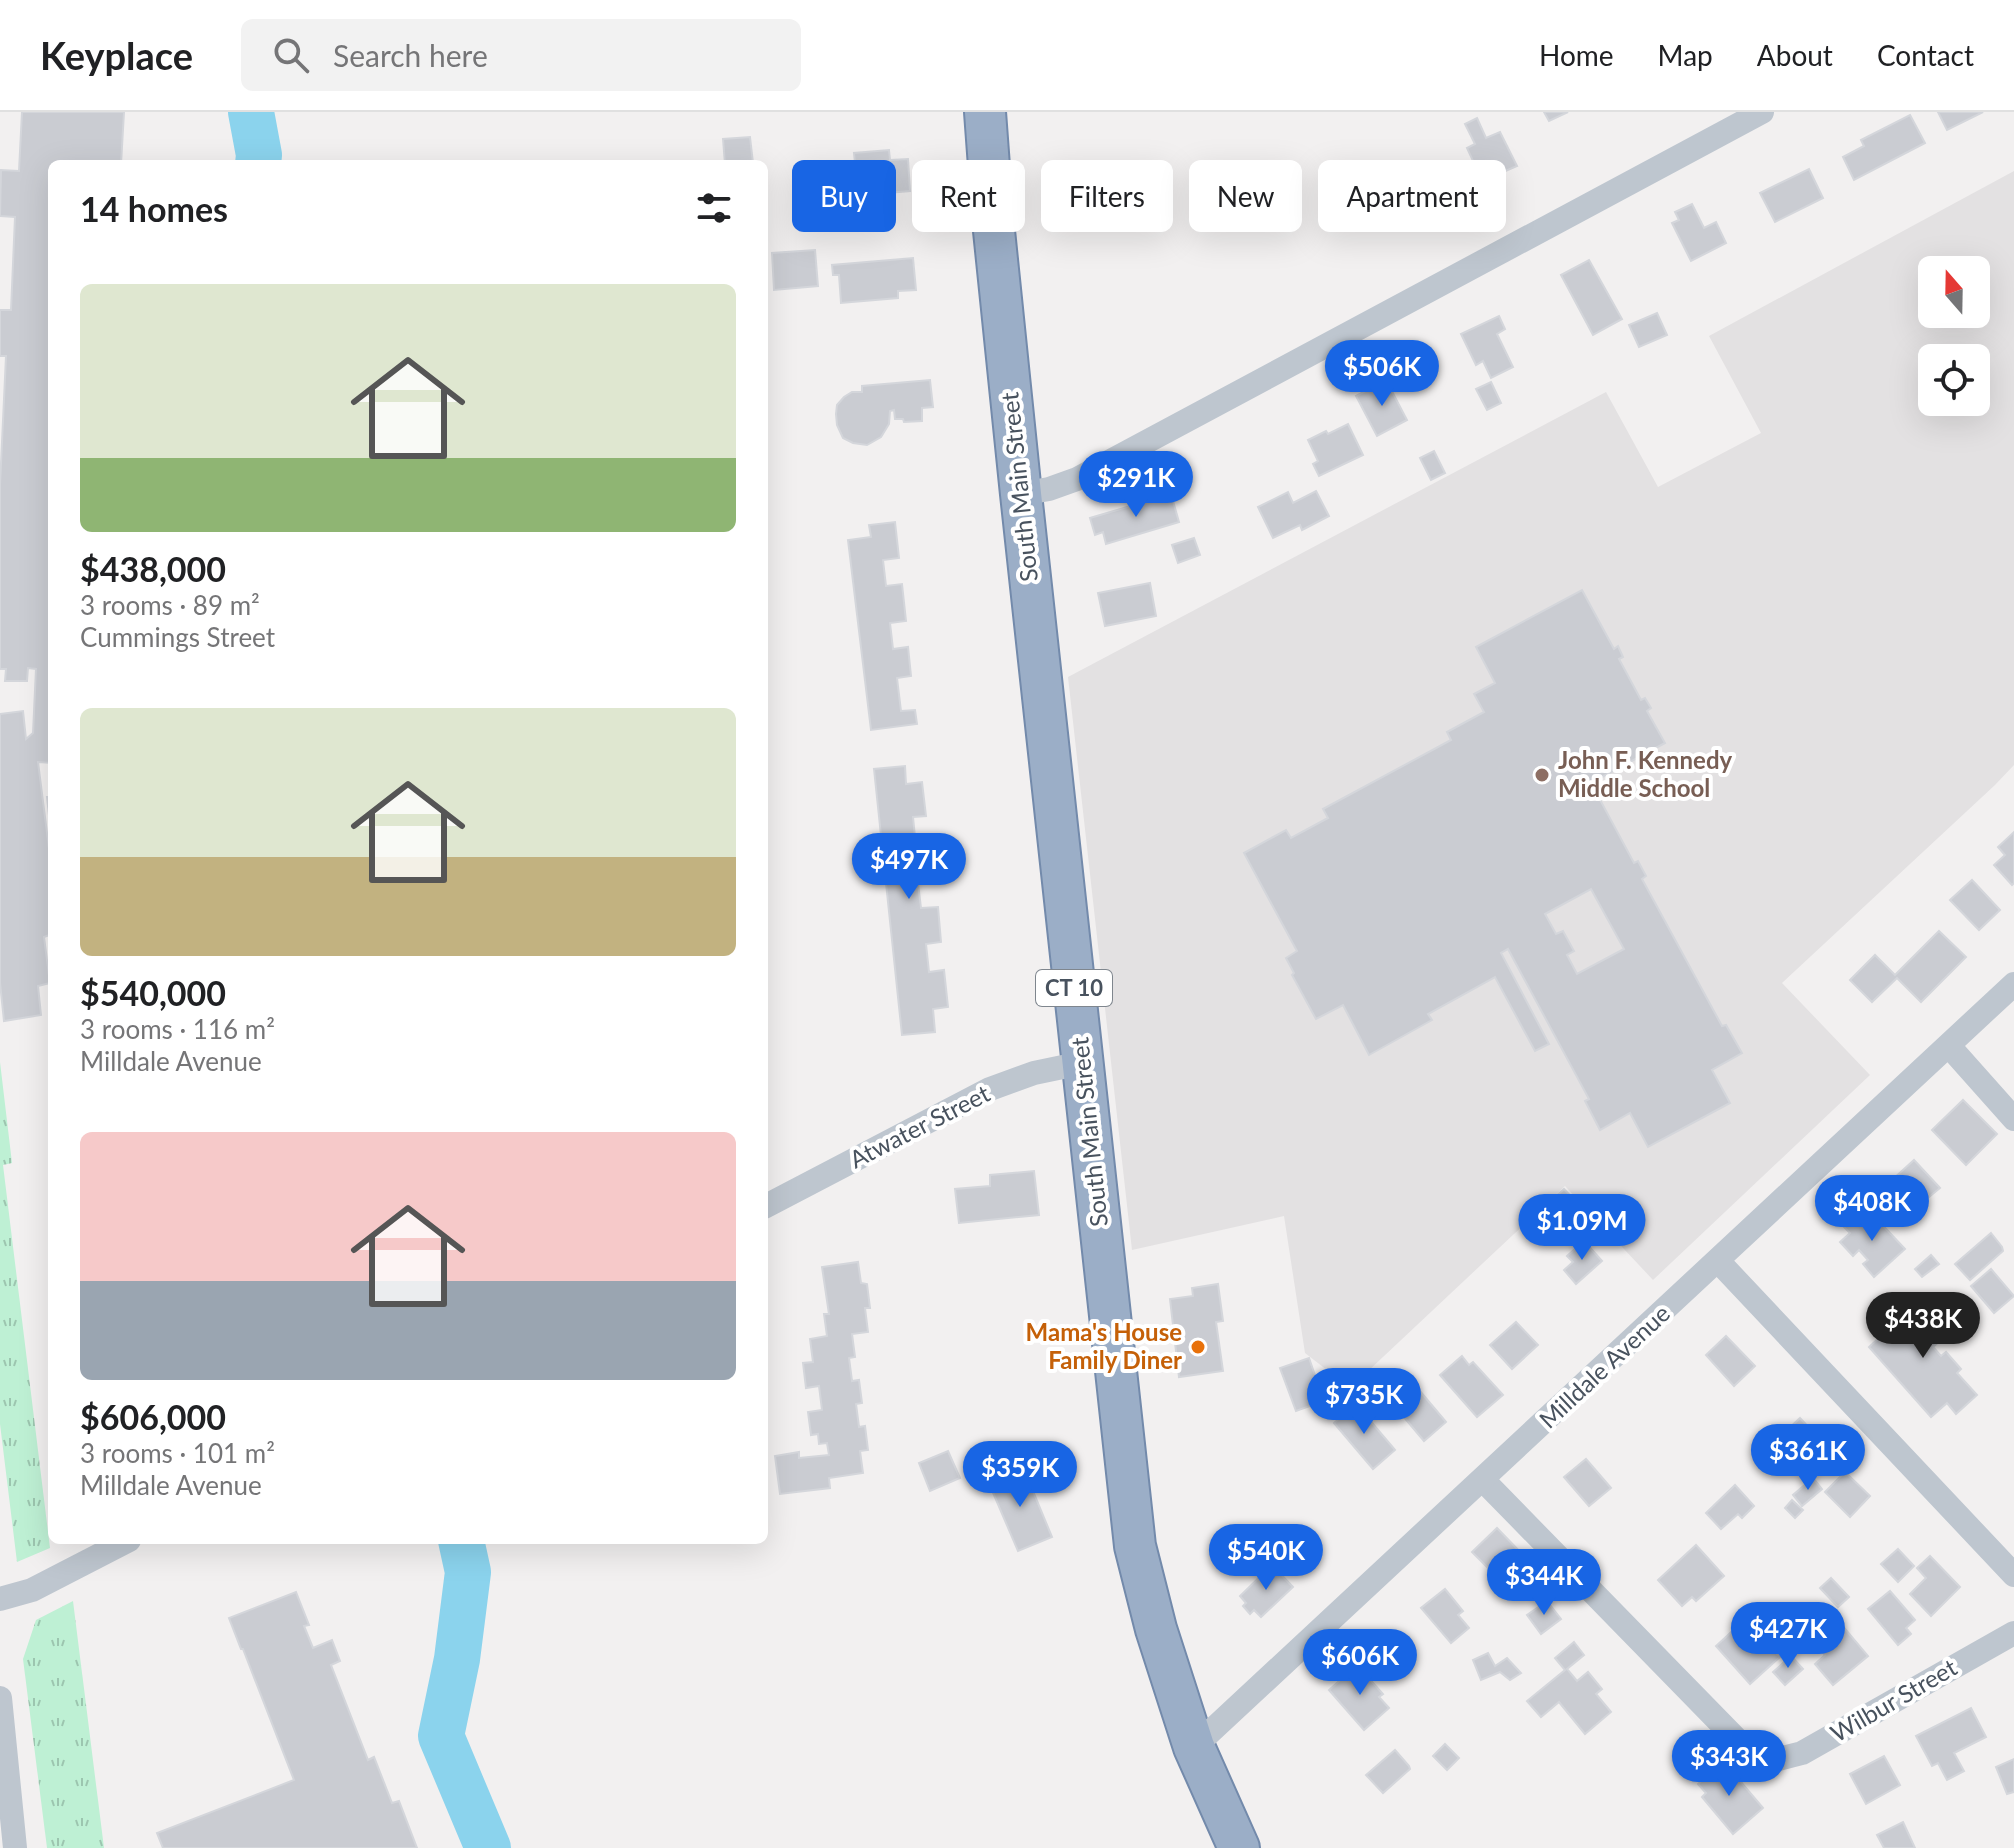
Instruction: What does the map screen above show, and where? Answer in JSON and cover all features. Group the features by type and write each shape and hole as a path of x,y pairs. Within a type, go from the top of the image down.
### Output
{"highway":[{"name":"South Main Street","path":"985,112 1021,494 1135,1546 1156,1629 1194,1747 1239,1848"}],"street":[{"path":"1021,494 1049,489 1077,479 1762,112"},
{"name":"Milldale Avenue","path":"1194,1747 2014,984"},
{"path":"1949,1046 2014,1119"},
{"name":"Atwater Street","path":"768,1205 990,1089 1034,1073 1082,1063"},
{"path":"1718,1261 2014,1575"},
{"name":"Wilbur Street","path":"1483,1480 1744,1747 1771,1761 1802,1753 2014,1633"},
{"path":"0,1599 32,1590 121,1544"},
{"path":"0,1698 15,1848"}],"shaded area":[{"name":"John F. Kennedy Middle School","path":"2014,171 2014,765 1782,983 1870,1075 1653,1280 1565,1186 1350,1388 1305,1353 1284,1216 1132,1250 1068,677 1606,392 1658,487 1761,433 1709,336"}],"green space":[{"path":"0,1062 12,1163 3,1165 50,1548 17,1562 0,1424"},
{"path":"73,1601 104,1848 47,1848 23,1659 36,1620"}],"building":[{"path":"22,112 124,112 121,160 48,160 48,763 38,762 48,841 48,936 44,937 48,984 38,986 41,1015 4,1021 0,983 0,714 23,711 26,739 33,733 36,669 28,668 27,681 5,681 6,669 0,669 0,485 6,356 0,356 0,310 11,310 15,217 0,216 1,170 19,171"},
{"path":"1544,112 1568,112 1549,121"},
{"path":"1938,112 1983,112 1947,130"},
{"path":"1910,115 1925,143 1854,180 1843,157 1864,146 1861,140"},
{"path":"1477,118 1486,138 1500,132 1517,166 1506,171 1506,160 1473,160 1467,148 1475,144 1465,124"},
{"path":"750,137 753,160 725,160 723,139"},
{"path":"889,150 890,160 855,160 854,153"},
{"path":"908,159 910,191 896,192 896,160 890,160"},
{"path":"1809,169 1823,198 1775,222 1760,193"},
{"path":"1692,204 1704,228 1716,222 1726,243 1691,261 1672,223 1679,220 1675,212"},
{"path":"815,250 818,286 774,290 772,253"},
{"path":"913,258 916,290 898,291 898,298 841,303 839,275 833,275 832,265"},
{"path":"1589,260 1622,319 1593,335 1561,275"},
{"path":"1657,313 1667,335 1639,347 1629,325"},
{"path":"1499,316 1505,329 1497,334 1513,367 1491,378 1483,361 1476,365 1461,334"},
{"path":"930,380 933,407 922,408 922,421 895,419 894,410 890,411 889,424 881,437 867,445 843,438 836,414 837,405 844,397 852,392 862,392 862,386"},
{"path":"1386,380 1407,420 1377,436 1356,396"},
{"path":"1491,382 1501,403 1487,410 1476,389"},
{"path":"1348,424 1363,455 1319,476 1313,464 1318,461 1308,440"},
{"path":"1434,451 1445,473 1431,480 1420,458"},
{"path":"1316,491 1329,516 1302,530 1300,525 1273,538 1258,507 1288,492 1293,503"},
{"path":"1171,494 1179,522 1106,544 1103,532 1095,535 1090,518"},
{"path":"895,522 899,558 883,560 886,586 902,584 906,621 890,623 893,649 908,647 911,676 897,678 901,711 915,710 917,724 871,730 848,540 871,537 869,525"},
{"path":"1194,538 1200,555 1178,563 1172,545"},
{"path":"1150,583 1156,616 1105,626 1098,593"},
{"path":"1582,590 1614,649 1618,646 1623,657 1619,659 1641,700 1645,698 1651,708 1647,711 1665,743 1591,783 1634,863 1638,861 1646,876 1642,879 1722,1026 1726,1025 1742,1053 1712,1070 1730,1103 1648,1147 1630,1113 1600,1130 1585,1101 1589,1099 1508,949 1501,953 1549,1044 1535,1051 1495,977 1428,1014 1432,1020 1369,1055 1343,1005 1316,1019 1286,958 1297,951 1244,853 1286,830 1291,838 1328,818 1323,809 1451,740 1447,732 1484,712 1474,694 1495,683 1476,647","holes":["1591,889 1624,949 1577,974 1567,955 1574,951 1563,931 1556,934 1545,914"]},
{"path":"905,766 906,784 922,782 926,816 913,817 916,847 929,846 933,881 918,883 921,908 938,907 941,942 926,944 929,972 944,970 948,1007 933,1009 935,1032 902,1035 874,769"},
{"path":"2014,832 2012,885 1994,865 2005,855 1998,847"},
{"path":"1972,880 2000,910 1979,930 1950,900"},
{"path":"1939,931 1966,957 1921,1002 1897,978 1872,1002 1850,980 1875,955 1895,975"},
{"path":"1963,1100 1997,1134 1966,1165 1932,1130"},
{"path":"1914,1160 1940,1188 1917,1207 1892,1180"},
{"path":"1034,1171 1039,1215 959,1223 955,1189 990,1186 990,1175"},
{"path":"1564,1189 1587,1214 1567,1232 1560,1225 1550,1235 1533,1217"},
{"path":"1856,1214 1863,1222 1872,1214 1905,1249 1874,1277 1863,1264 1868,1260 1859,1250 1853,1256 1840,1242 1850,1233 1843,1226"},
{"path":"1991,1233 2003,1251 1970,1280 1955,1264"},
{"path":"1584,1241 1602,1261 1576,1284 1564,1270 1573,1262 1567,1256"},
{"path":"1931,1255 1939,1264 1922,1277 1915,1269"},
{"path":"858,1262 861,1283 867,1284 870,1308 865,1308 868,1332 852,1334 855,1357 849,1358 852,1381 859,1380 862,1403 856,1404 859,1427 865,1426 868,1450 860,1451 863,1473 829,1478 830,1488 780,1494 775,1456 799,1452 799,1458 829,1455 827,1443 819,1444 818,1434 811,1435 808,1412 822,1410 819,1386 806,1388 803,1363 813,1362 810,1339 827,1336 824,1314 829,1314 822,1267"},
{"path":"1991,1269 2014,1296 1994,1313 1971,1286"},
{"name":"Mama's House Family Diner","path":"1218,1284 1223,1321 1216,1322 1223,1371 1179,1377 1170,1299 1193,1296 1192,1288"},
{"path":"1927,1302 1952,1330 1933,1347 1941,1356 1946,1352 1961,1369 1957,1373 1977,1395 1956,1414 1947,1403 1931,1417 1869,1347 1881,1336 1886,1342 1894,1336 1886,1326 1896,1317 1891,1312 1901,1303 1912,1316"},
{"path":"1516,1322 1538,1345 1512,1369 1490,1345"},
{"path":"1726,1336 1755,1366 1734,1386 1706,1355"},
{"path":"1462,1356 1469,1365 1473,1362 1503,1395 1477,1417 1440,1375"},
{"path":"1309,1358 1324,1401 1296,1411 1280,1368"},
{"path":"1414,1384 1446,1422 1424,1441 1392,1403"},
{"path":"1356,1404 1395,1450 1373,1469 1334,1423"},
{"path":"1800,1418 1826,1446 1796,1474 1770,1446"},
{"path":"948,1451 960,1478 930,1491 919,1463"},
{"path":"1586,1459 1611,1488 1589,1506 1564,1477"},
{"path":"1023,1467 1052,1537 1018,1551 988,1481"},
{"path":"1845,1472 1870,1496 1850,1517 1825,1492"},
{"path":"1813,1478 1822,1489 1802,1506 1793,1495"},
{"path":"1735,1485 1754,1506 1742,1518 1738,1514 1721,1529 1706,1513"},
{"path":"1792,1500 1803,1510 1795,1518 1785,1508"},
{"path":"1497,1528 1527,1559 1502,1582 1472,1552"},
{"path":"1696,1545 1724,1576 1696,1601 1692,1597 1682,1606 1658,1580"},
{"path":"1898,1549 1914,1566 1898,1582 1881,1564"},
{"path":"1930,1556 1960,1587 1931,1616 1910,1594 1926,1578 1917,1568"},
{"path":"1272,1565 1293,1587 1261,1617 1254,1610 1250,1614 1240,1596"},
{"path":"1831,1578 1849,1597 1838,1607 1820,1588"},
{"path":"1445,1589 1463,1611 1458,1615 1469,1628 1451,1643 1421,1608"},
{"path":"1890,1591 1915,1620 1906,1628 1911,1634 1898,1645 1868,1609"},
{"path":"296,1592 309,1625 304,1626 313,1648 332,1640 340,1661 331,1665 368,1760 374,1757 392,1803 399,1801 417,1848 163,1848 157,1833 294,1780 229,1618"},
{"path":"1547,1601 1561,1619 1541,1634 1527,1615"},
{"path":"1835,1617 1868,1656 1833,1685 1815,1664 1825,1655 1811,1639"},
{"path":"1740,1624 1761,1648 1767,1643 1780,1657 1750,1684 1716,1646"},
{"path":"1574,1642 1584,1655 1567,1669 1577,1681 1588,1672 1602,1689 1596,1694 1611,1712 1585,1734 1559,1702 1541,1717 1527,1701 1565,1670 1555,1658"},
{"path":"1488,1653 1495,1666 1507,1658 1521,1673 1510,1680 1500,1672 1481,1680 1473,1660"},
{"path":"1791,1656 1803,1669 1785,1685 1773,1672"},
{"path":"1357,1665 1383,1694 1379,1697 1389,1708 1364,1730 1329,1690"},
{"path":"1971,1708 1986,1737 1954,1753 1964,1771 1947,1780 1938,1763 1932,1766 1916,1736"},
{"path":"1445,1744 1459,1758 1447,1770 1433,1756"},
{"path":"1395,1750 1410,1769 1383,1793 1366,1775"},
{"path":"1884,1756 1900,1785 1866,1804 1850,1774"},
{"path":"2014,1759 2014,1792 2007,1794 1996,1767"},
{"path":"1724,1762 1763,1808 1733,1834 1702,1797 1706,1793 1698,1784"},
{"path":"1903,1822 1915,1848 1884,1848 1877,1835"}],"waterway":[{"path":"251,112 258,160"},
{"path":"462,1544 468,1572 457,1659 441,1736 488,1848"}],"place":[{"name":"John F. Kennedy Middle School","path":"1542,775"},
{"name":"Mama's House Family Diner","path":"1198,1347"}]}
